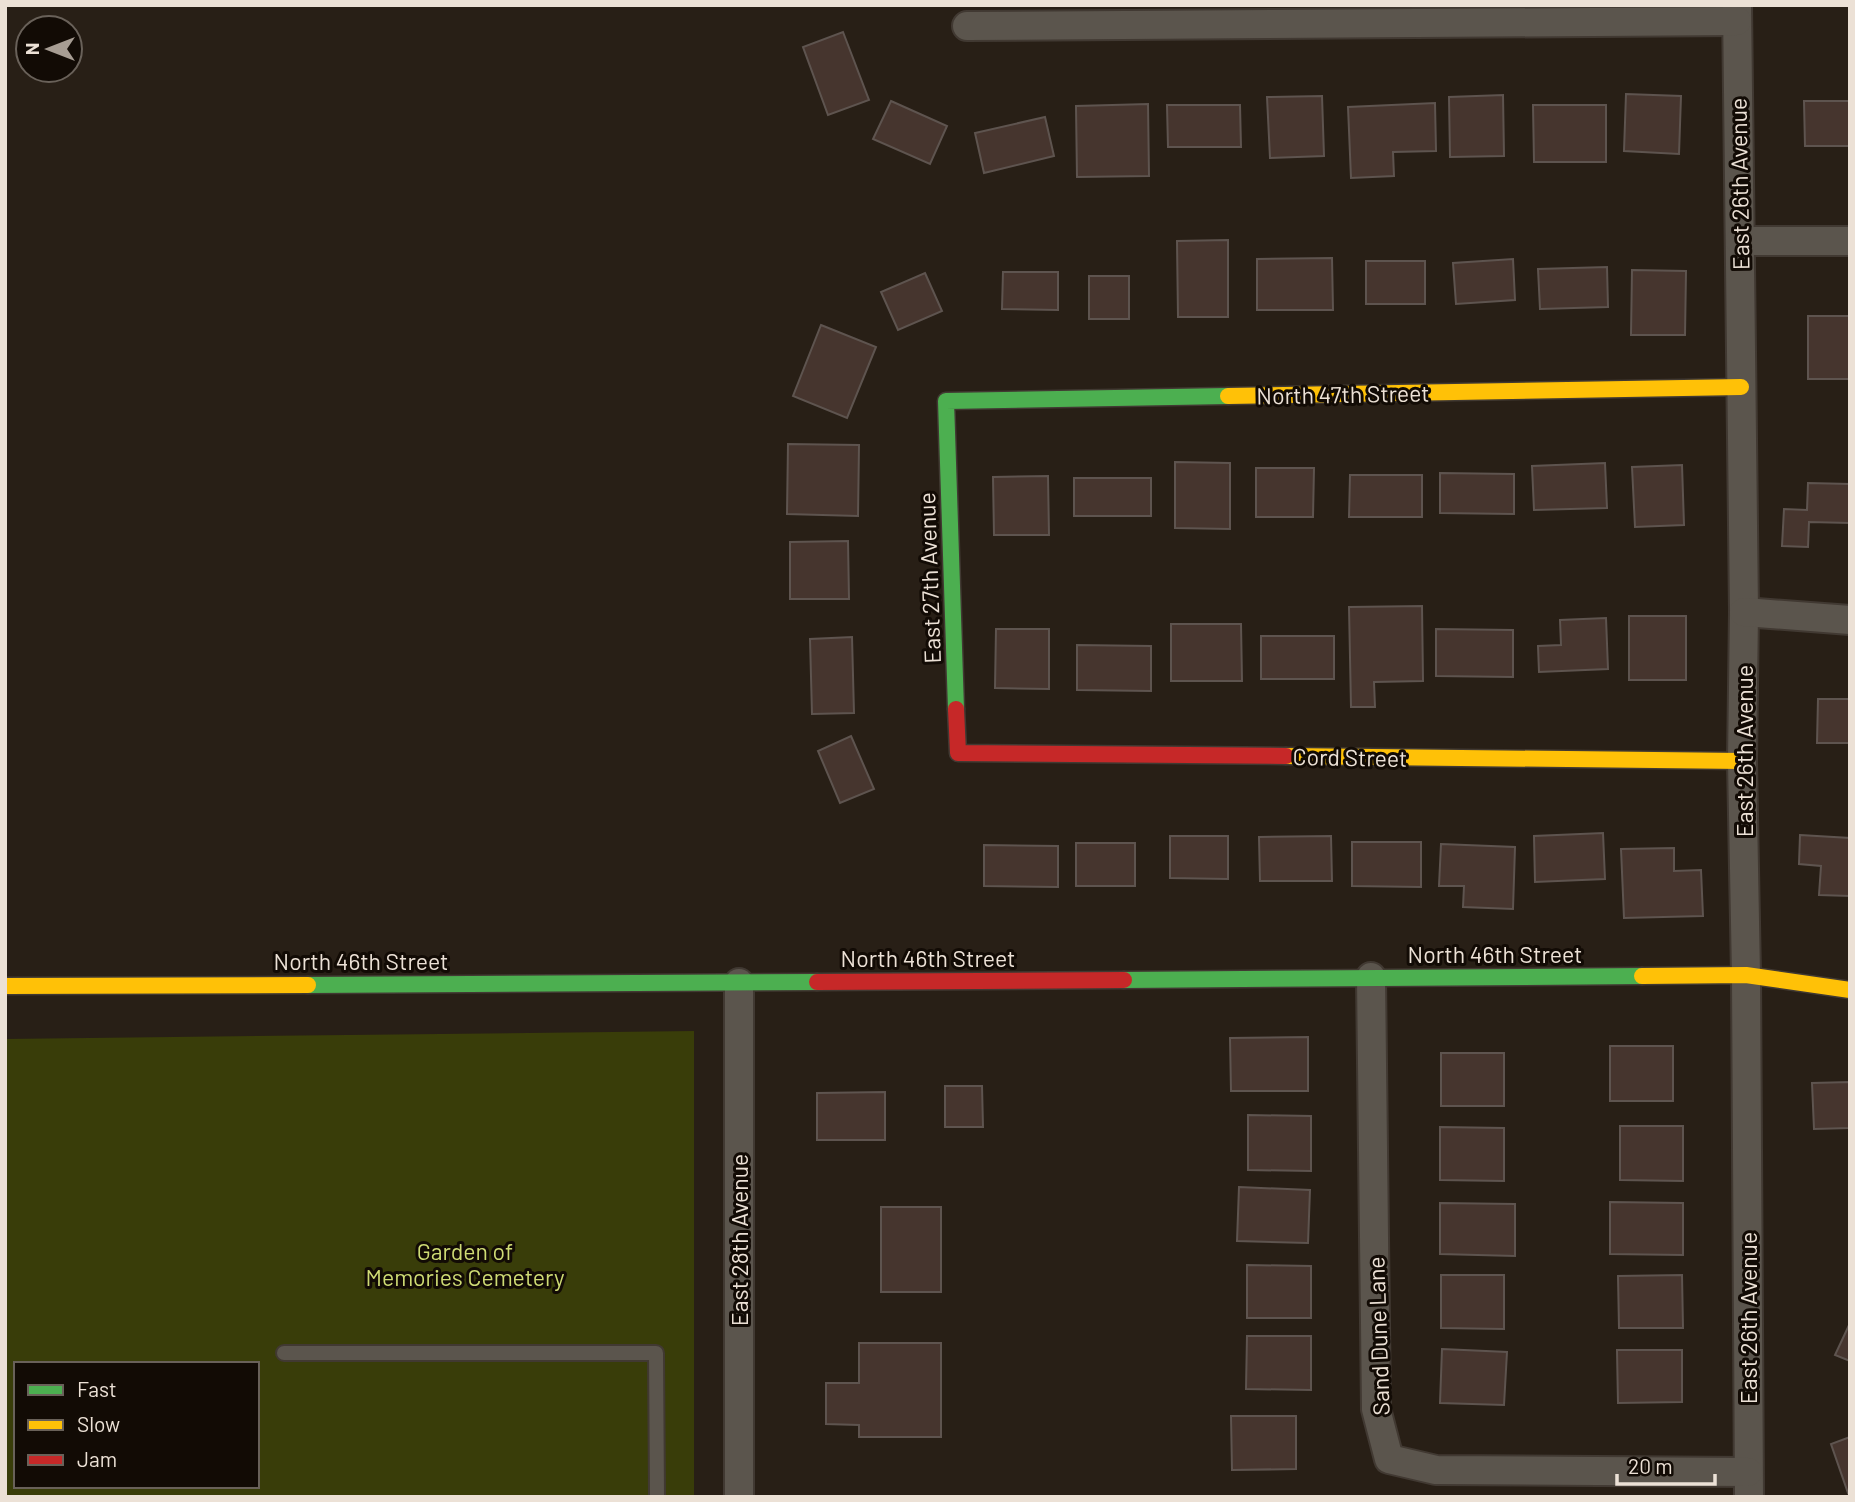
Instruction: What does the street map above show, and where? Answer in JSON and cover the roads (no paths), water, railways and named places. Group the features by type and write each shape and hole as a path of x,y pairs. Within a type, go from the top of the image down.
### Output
{"street":[{"path":"967,26 1737,13"},
{"name":"East 26th Avenue","path":"1737,13 1744,612 1742,761 1749,1485"},
{"path":"1740,241 1850,241"},
{"name":"North 47th Street","path":"946,401 1741,387"},
{"name":"East 27th Avenue","path":"946,401 958,753"},
{"path":"1744,612 1850,620"},
{"name":"Cord Street","path":"958,753 1742,761"},
{"name":"North 46th Street","path":"5,986 1746,975 1850,990"},
{"name":"Sand Dune Lane","path":"1371,977 1377,1409 1389,1459 1436,1470 1749,1485"},
{"name":"East 28th Avenue","path":"739,983 739,1497"}],"lane":[{"path":"284,1353 656,1353 657,1497"}],"park label":[{"name":"Garden of Memories Cemetery","path":"465,1264"}]}
